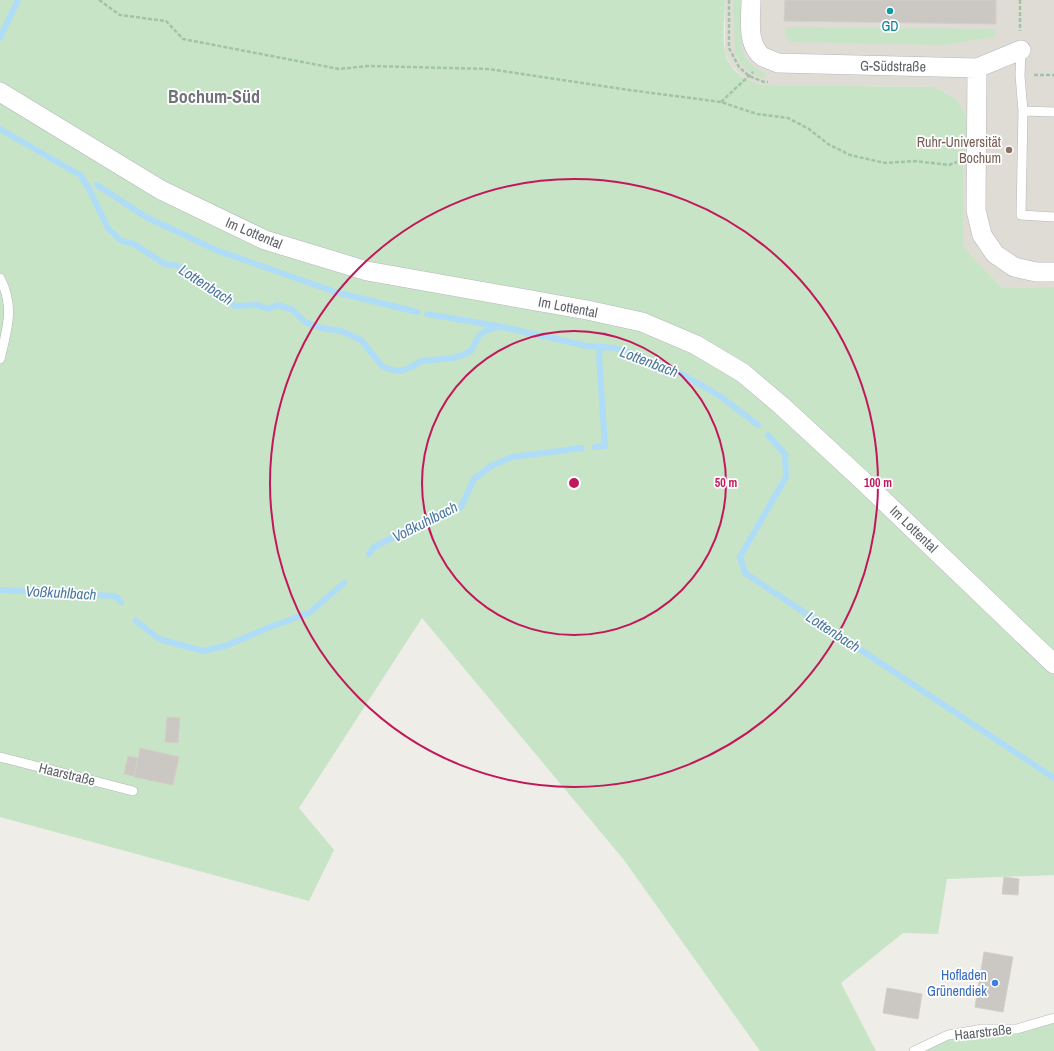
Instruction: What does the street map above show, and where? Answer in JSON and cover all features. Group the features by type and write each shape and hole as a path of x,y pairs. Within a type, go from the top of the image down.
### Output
{"street":[{"path":"751,0 751,32 755,46 763,56"},
{"name":"G-Südstraße","path":"763,56 778,63 977,68 1021,50"},
{"path":"977,68 976,210 982,235 995,254 1014,267 1036,272 1054,272"},
{"name":"Im Lottental","path":"0,92 161,190 265,240 367,271 587,310 642,322 696,345 743,373 783,407 867,484 1054,664"}],"lane":[{"path":"1021,50 1020,75 1023,111 1021,215 1054,217"},
{"path":"1023,111 1054,112"},
{"path":"0,278 7,293 9,308 7,327 0,359"},
{"name":"Haarstraße","path":"0,756 134,791"},
{"name":"Haarstraße","path":"914,1051 948,1035 983,1029 1017,1029 1054,1018"}],"path":[{"path":"99,0 120,15 166,21 183,39 339,69 368,66 489,69 721,102 757,114 788,118 809,129 828,144 850,155 885,163 915,161 949,166 977,152"},
{"path":"1020,0 1021,50"},
{"path":"721,102 753,71 763,56"},
{"path":"1029,75 1054,75"}],"shaded area":[{"name":"Ruhr-Universität Bochum","path":"725,0 1054,0 1054,287 1003,288 963,247 963,169 967,130 966,115 957,100 935,87 762,85 751,83 730,64 725,52"}],"green space":[{"path":"0,0 725,0 725,51 729,63 733,68 750,81 762,85 935,87 957,100 966,115 967,130 963,169 963,247 1003,288 1054,287 1054,875 947,879 938,934 903,933 841,983 876,1051 760,1051 624,860 422,618 299,808 334,850 309,901 0,817"},
{"path":"733,0 741,0 741,38 743,52 751,64 765,73 765,77 763,78 746,69 740,63 735,54"},
{"path":"786,27 996,29 994,37 943,45 791,42 786,37"},
{"path":"1054,1018 1054,1051 914,1051 948,1035 1017,1029"}],"building":[{"name":"GD","path":"785,0 996,0 996,24 784,21"},
{"path":"167,717 180,718 178,743 165,742"},
{"path":"140,748 179,757 173,785 134,777"},
{"path":"128,756 138,758 134,776 124,774"},
{"path":"1004,877 1019,879 1018,895 1002,894"},
{"path":"984,952 1013,957 1003,1012 975,1007"},
{"path":"887,988 922,994 918,1019 883,1013"}],"waterway":[{"path":"0,38 18,0"},
{"name":"Lottenbach","path":"0,129 80,175 88,187 108,228 121,241 132,243 165,264 178,266 235,306 258,305 268,309 277,305 291,309 305,322 321,328 341,331 361,340 383,367 400,371 422,361 460,356 471,351 479,336 484,332 493,328 503,327"},
{"name":"Lottenbach","path":"97,185 146,217 216,250 335,292 417,312"},
{"name":"Voßkuhlbach","path":"427,314 503,327 587,346 616,348 640,356 680,373 720,396 758,425"},
{"name":"Voßkuhlbach","path":"595,447 605,446 599,356 601,347"},
{"name":"Lottenbach","path":"768,435 785,454 786,477 740,557 745,573 1054,778"},
{"name":"Voßkuhlbach","path":"369,554 374,547 416,526 461,507 474,479 491,466 512,457 582,448"},
{"name":"Voßkuhlbach","path":"136,621 159,639 203,651 225,646 270,627 309,613 344,583"},
{"name":"Voßkuhlbach","path":"0,590 114,596 121,602"}],"place":[{"name":"GD","path":"890,11"},
{"name":"Ruhr-Universität Bochum","path":"1009,150"},
{"name":"Hofladen Grünendiek","path":"995,983"}],"district":[{"name":"Bochum-Süd","path":"214,97"}]}
